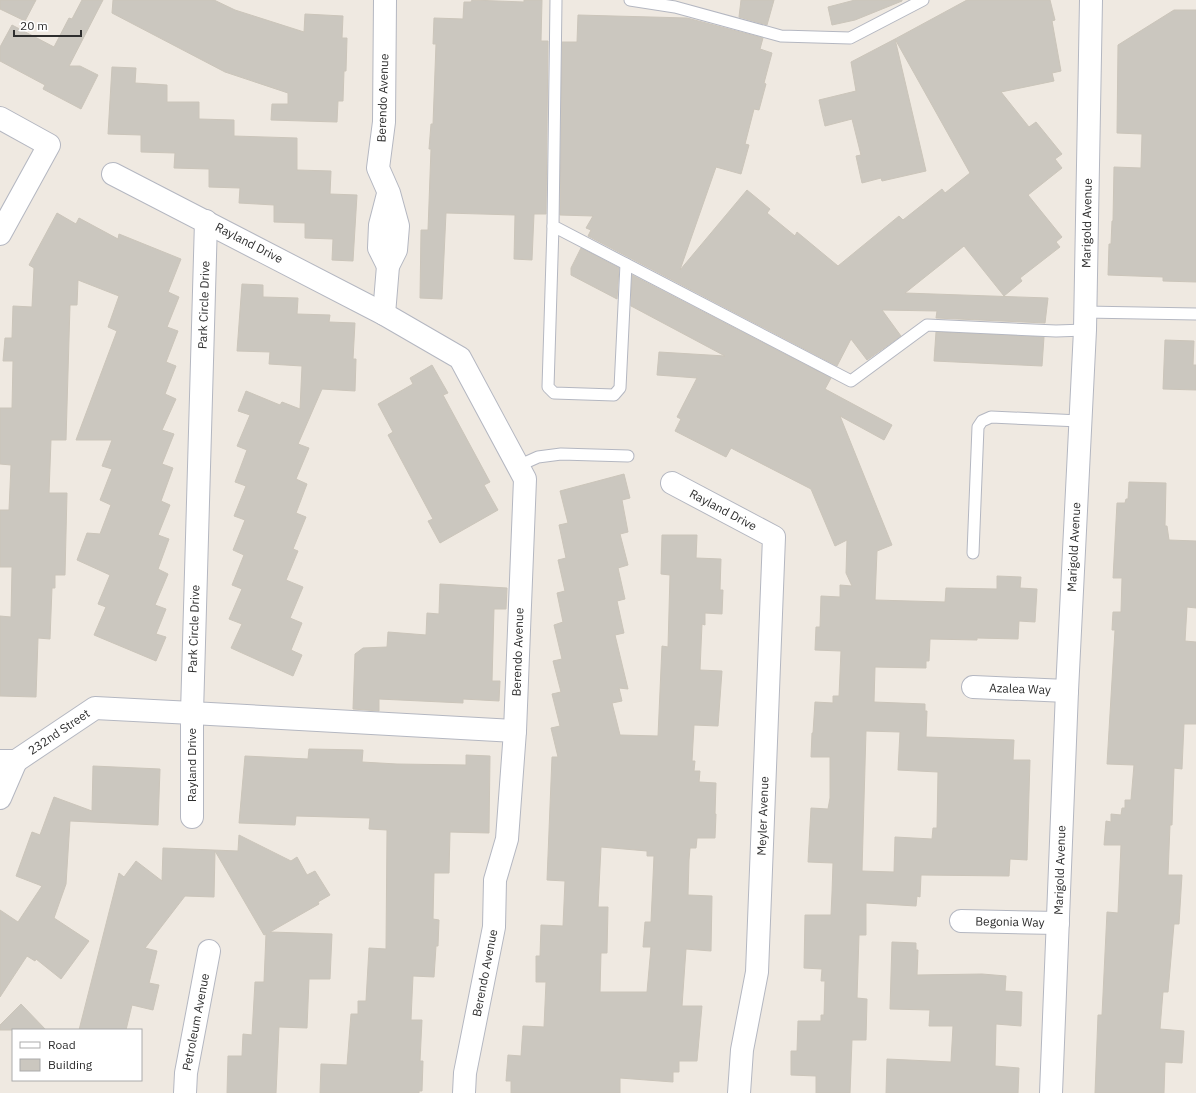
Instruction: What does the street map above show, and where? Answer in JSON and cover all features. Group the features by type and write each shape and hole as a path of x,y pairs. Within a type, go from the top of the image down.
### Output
{"street":[{"name":"Berendo Avenue","path":"386,0 384,122 378,168 388,193 380,225 380,248 388,266 384,314 460,358 525,479 515,730 507,839 495,880 494,927 465,1073 464,1093"},
{"name":"Marigold Avenue","path":"1051,1093 1067,691 1085,321 1092,0"},
{"path":"0,118 49,145 0,234"},
{"name":"Rayland Drive","path":"114,174 384,314"},
{"name":"Park Circle Drive","path":"192,713 206,221"},
{"name":"Rayland Drive","path":"672,483 774,537"},
{"name":"Meyler Avenue","path":"739,1093 742,1050 757,972 774,537"},
{"name":"Azalea Way","path":"973,687 1067,691"},
{"name":"232nd Street","path":"8,761 94,708 192,713"},
{"path":"192,713 515,730"},
{"name":"Rayland Drive","path":"192,713 192,817"},
{"path":"0,798 8,761"},
{"name":"Begonia Way","path":"961,921 1058,923"},
{"name":"Petroleum Avenue","path":"185,1093 186,1073 209,950"}],"lane":[{"path":"556,0 553,226 548,387 554,393 614,395 620,388 626,264"},
{"path":"630,0 675,7 781,36 850,38 923,0"},
{"path":"553,226 851,381 927,326 1056,331 1085,321 1196,314"},
{"path":"973,553 978,427 982,421 991,417 1080,421"},
{"path":"518,466 538,457 560,454 628,456"}],"building":[{"path":"0,0 36,0 25,21 0,9"},
{"path":"82,0 103,0 69,66 80,66 98,75 81,109 43,89 45,85 0,61 0,47 12,25 54,47 69,18 72,19"},
{"path":"113,0 214,0 235,10 304,32 305,14 343,16 342,38 347,38 346,71 344,71 343,101 338,101 337,122 271,120 272,104 288,104 288,93 225,72 112,13"},
{"path":"472,0 524,2 524,0 542,0 541,41 548,41 546,214 534,214 532,260 514,259 515,215 446,213 442,299 420,298 421,230 428,230 431,149 429,149 431,124 433,124 436,44 433,44 434,18 463,19 464,2 471,2"},
{"path":"741,0 774,0 767,25 739,17"},
{"path":"855,0 902,1 855,20 832,25 828,7"},
{"path":"967,0 1050,0 1055,20 1052,21 1061,71 1052,73 1054,81 1001,92 1029,127 1036,122 1062,154 1055,159 1062,168 1028,195 1062,237 1056,242 1060,247 1020,278 1022,281 1004,296 964,246 905,293 1048,298 1045,323 936,318 937,311 882,310 901,336 867,360 851,339 837,366 588,236 591,230 586,228 593,216 560,215 562,42 577,42 578,15 687,18 763,38 760,49 772,53 759,110 754,109 745,144 749,145 741,174 716,167 680,270 747,190 770,209 767,213 795,236 797,232 838,266 899,216 903,220 942,189 945,193 970,173 895,39"},
{"path":"1174,10 1196,10 1196,282 1163,281 1163,277 1108,275 1109,244 1111,244 1113,221 1114,167 1141,168 1142,134 1117,133 1118,45"},
{"path":"895,39 926,171 882,181 881,178 862,183 856,156 861,155 852,119 825,126 819,100 856,91 851,62"},
{"path":"112,67 136,68 135,83 167,85 167,102 199,102 199,119 234,120 234,136 297,138 297,170 331,171 330,194 357,195 353,261 332,260 333,239 305,238 305,223 274,222 274,205 239,203 240,188 209,187 209,169 174,168 175,153 141,152 141,135 108,134"},
{"path":"57,213 76,224 79,218 118,239 119,234 181,259 168,292 179,297 167,327 178,331 166,362 176,366 165,394 176,399 162,430 174,434 162,464 173,468 161,501 170,505 158,535 169,539 158,569 168,574 155,605 166,609 156,634 166,637 156,661 94,635 106,607 98,604 110,575 77,560 87,533 100,534 111,505 100,500 112,469 102,466 112,440 76,440 117,331 108,327 119,296 78,280 77,305 70,305 66,440 51,440 49,493 67,493 65,575 55,575 55,588 52,588 50,639 38,638 36,697 0,696 0,616 11,617 12,567 0,567 0,510 9,510 11,465 0,464 0,408 12,408 13,361 3,361 5,338 12,338 13,306 32,307 34,268 29,265"},
{"path":"581,248 619,268 617,299 571,275 571,268"},
{"path":"632,275 831,378 825,389 892,425 884,440 840,416 892,545 877,551 875,600 945,602 946,588 997,589 997,576 1021,577 1020,588 1037,589 1035,622 1019,621 1018,639 930,639 929,661 926,661 926,668 875,667 874,702 925,704 925,711 927,711 926,737 1014,740 1013,760 1030,760 1027,860 1010,859 1009,876 921,875 920,897 917,896 916,906 866,903 866,935 859,935 857,998 867,999 866,1040 852,1040 850,1093 816,1093 816,1076 791,1075 791,1051 797,1051 798,1021 821,1021 821,1015 824,1015 825,981 821,981 822,969 804,968 805,915 831,915 832,893 833,863 808,862 811,808 828,809 830,798 830,757 811,757 812,733 815,702 833,703 833,696 839,696 841,651 815,650 816,627 820,627 821,596 840,597 840,585 852,586 846,573 847,540 835,546 811,489 731,448 726,457 675,431 681,419 677,417 697,378 657,375 659,352 725,356 631,306","holes":["866,731 900,732 898,770 938,772 937,828 933,828 932,839 895,837 894,872 862,871"]},
{"path":"242,284 263,285 263,297 298,298 297,314 330,315 329,322 355,323 353,359 356,359 355,391 322,389 298,444 309,448 296,479 307,484 296,513 306,517 293,549 298,551 286,580 303,587 290,618 302,623 291,650 302,655 293,676 231,648 242,624 229,619 242,589 232,585 244,555 233,550 245,520 234,516 246,486 235,482 247,450 237,446 250,415 238,411 246,391 280,405 282,402 300,409 302,366 269,364 270,352 237,351"},
{"path":"936,332 1044,337 1042,366 934,361"},
{"path":"1165,340 1194,341 1193,365 1196,365 1196,390 1163,389"},
{"path":"432,365 448,393 443,395 490,482 484,485 498,510 440,543 428,521 433,519 388,435 393,432 378,404 413,384 410,378"},
{"path":"624,474 630,498 622,500 628,532 620,534 628,565 618,568 625,599 617,601 624,633 615,635 628,689 619,688 622,701 612,703 620,735 658,736 662,646 668,647 670,575 661,574 662,535 697,535 696,558 721,559 720,590 723,590 722,614 705,613 705,625 702,624 700,670 722,671 718,726 694,725 692,761 695,761 694,771 700,771 699,782 716,783 715,838 697,838 696,848 690,848 689,860 688,895 712,896 711,951 686,949 682,1006 702,1006 697,1061 679,1061 679,1072 673,1072 673,1082 620,1078 620,1093 511,1093 511,1081 506,1081 508,1055 521,1056 523,1026 544,1027 546,982 536,982 536,956 540,956 541,925 563,926 565,881 547,880 552,757 558,757 551,728 560,726 552,694 561,692 553,661 562,659 554,625 563,622 557,593 565,591 558,560 566,558 559,525 568,523 560,491","holes":["601,847 647,851 647,856 654,856 651,922 645,922 643,947 651,947 647,992 600,992 601,953 607,953 608,907 598,907"]},
{"path":"1129,482 1166,483 1165,526 1167,526 1169,540 1196,541 1196,608 1187,607 1185,641 1196,642 1196,724 1184,724 1182,769 1174,768 1168,875 1182,875 1179,924 1174,924 1168,992 1163,992 1160,1029 1184,1031 1182,1063 1165,1062 1164,1093 1095,1093 1098,1015 1102,1015 1107,912 1118,913 1121,845 1104,845 1106,821 1111,822 1111,814 1121,815 1122,808 1125,808 1125,800 1131,800 1134,765 1107,764 1115,630 1112,630 1113,612 1121,612 1122,578 1113,578 1117,503 1125,503 1126,499 1128,499"},
{"path":"440,584 507,588 506,609 494,609 492,681 500,681 499,701 463,699 463,703 379,699 379,711 353,709 355,654 363,648 387,647 388,632 426,635 427,613 439,614"},
{"path":"309,749 363,750 362,762 397,764 466,765 466,755 490,756 489,833 450,832 449,873 434,873 433,919 439,920 438,946 436,946 434,977 413,976 411,1020 422,1020 420,1061 423,1061 422,1091 419,1091 419,1093 320,1093 321,1064 347,1065 351,1014 358,1014 358,1001 366,1001 369,948 386,949 387,830 369,829 370,818 296,816 295,825 239,823 245,756 308,759"},
{"path":"93,766 160,769 158,825 70,821 66,884 54,918 89,941 61,979 36,959 35,961 27,956 0,997 0,910 18,922 42,886 16,876 32,832 40,835 54,797 92,811"},
{"path":"239,835 291,861 297,857 307,875 315,871 330,895 318,902 319,904 270,932 332,934 330,979 309,979 307,1028 279,1027 276,1093 227,1093 228,1056 242,1056 243,1034 252,1035 255,982 264,982 266,934 264,935 215,851 214,897 185,896 145,948 157,951 149,983 159,985 153,1010 132,1005 126,1029 79,1029 119,873 124,877 136,861 162,881 163,848 238,851"},
{"path":"892,942 916,943 916,950 918,950 917,975 982,974 1006,976 1005,991 1022,992 1021,1026 996,1024 995,1066 1019,1068 1018,1093 886,1093 887,1059 951,1062 953,1026 929,1026 930,1010 890,1009"},
{"path":"21,1004 45,1029 0,1030 0,1025"}]}
